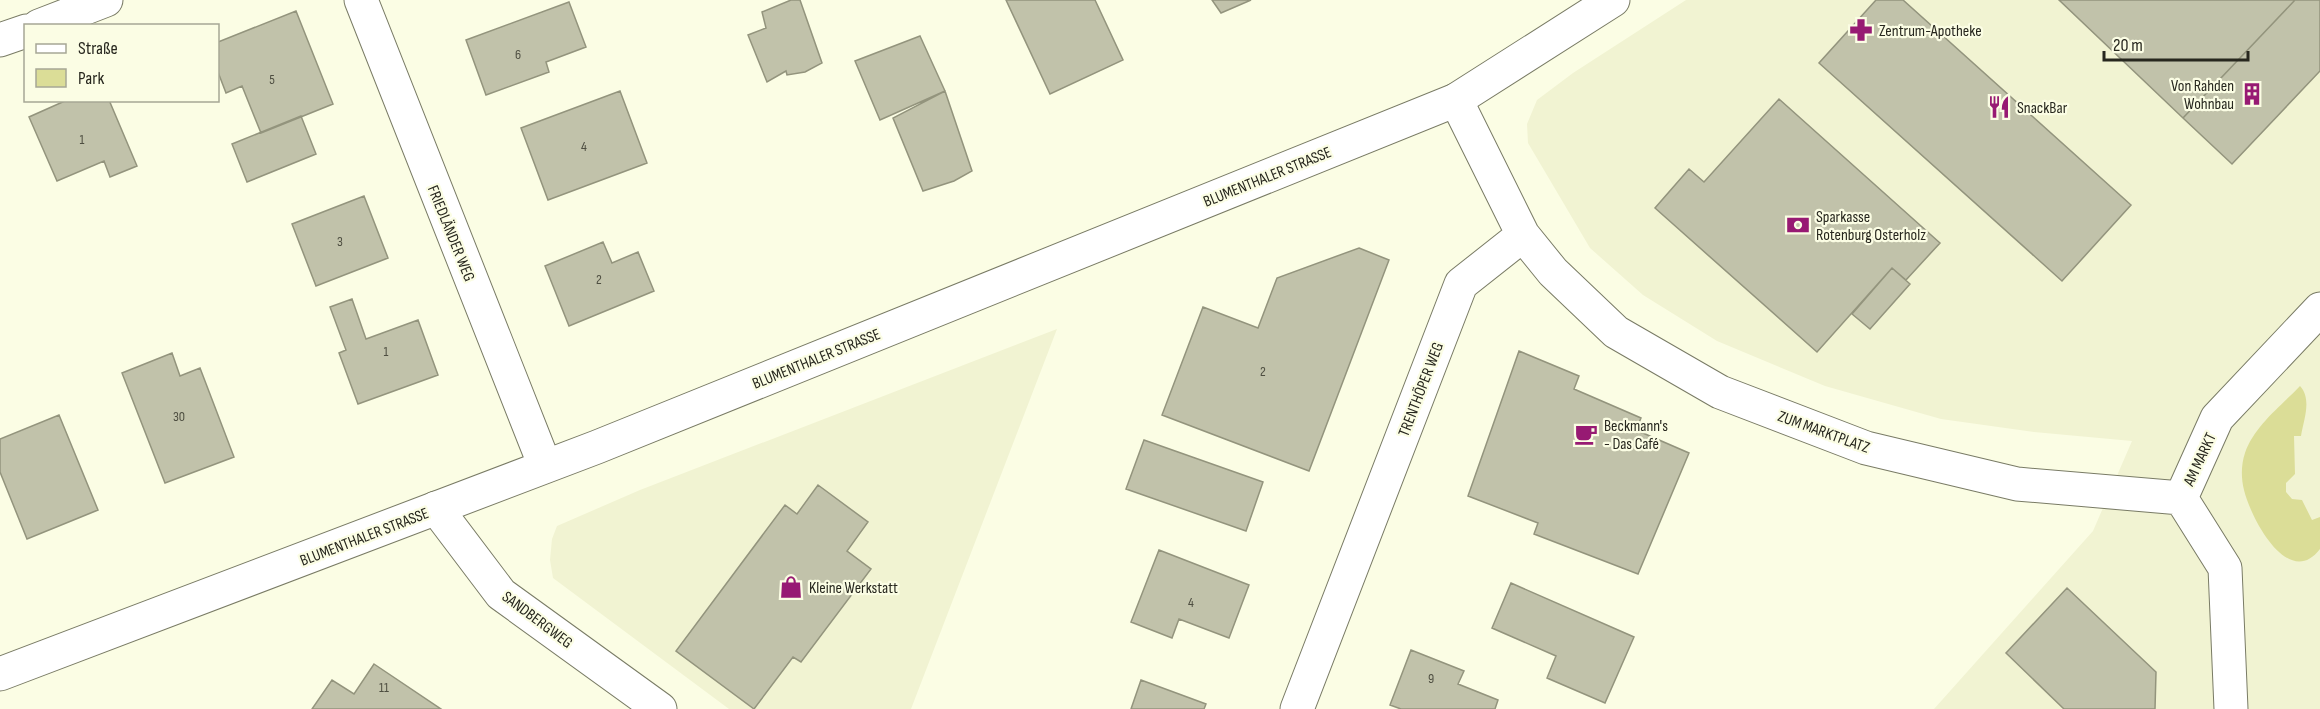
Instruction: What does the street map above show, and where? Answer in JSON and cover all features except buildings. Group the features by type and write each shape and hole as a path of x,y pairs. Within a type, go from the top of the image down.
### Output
{"street":[{"path":"44,24 106,0"},
{"name":"FRIEDLÄNDER WEG","path":"361,0 545,466"},
{"name":"BLUMENTHALER STRASSE","path":"0,674 545,466 1456,99 1613,0"},
{"path":"0,40 24,31"},
{"path":"1456,99 1523,235"},
{"name":"ZUM MARKTPLATZ","path":"1523,235 1553,272 1616,332 1719,392 1866,448 2017,484 2181,498"},
{"name":"TRENTHÖPER WEG","path":"1298,709 1461,284 1523,235"},
{"name":"AM MARKT","path":"2231,709 2225,568 2181,498 2217,418 2320,309"},
{"name":"SANDBERGWEG","path":"436,508 501,594 660,709"}],"shaded area":[{"path":"1686,0 2320,0 2320,709 1934,709 2093,531 2132,441 2034,432 1941,419 1825,386 1717,341 1643,295 1590,248 1528,143 1527,124 1537,100 1573,73"},
{"path":"1057,329 911,709 729,709 553,578 550,560 552,539 557,526 640,490"}],"green space":[{"path":"2300,386 2306,397 2306,410 2301,436 2294,436 2295,474 2286,483 2286,492 2292,499 2302,500 2312,520 2320,517 2320,549 2308,560 2295,561 2283,556 2262,531 2248,502 2242,472 2245,453 2255,434"}],"place":[{"name":"Zentrum-Apotheke","path":"1861,30"},
{"name":"Von Rahden Wohnbau","path":"2252,94"},
{"name":"SnackBar","path":"1999,107"},
{"name":"Sparkasse Rotenburg Osterholz","path":"1798,225"},
{"name":"Beckmann's - Das Café","path":"1586,434"},
{"name":"Kleine Werkstatt","path":"791,587"}]}
